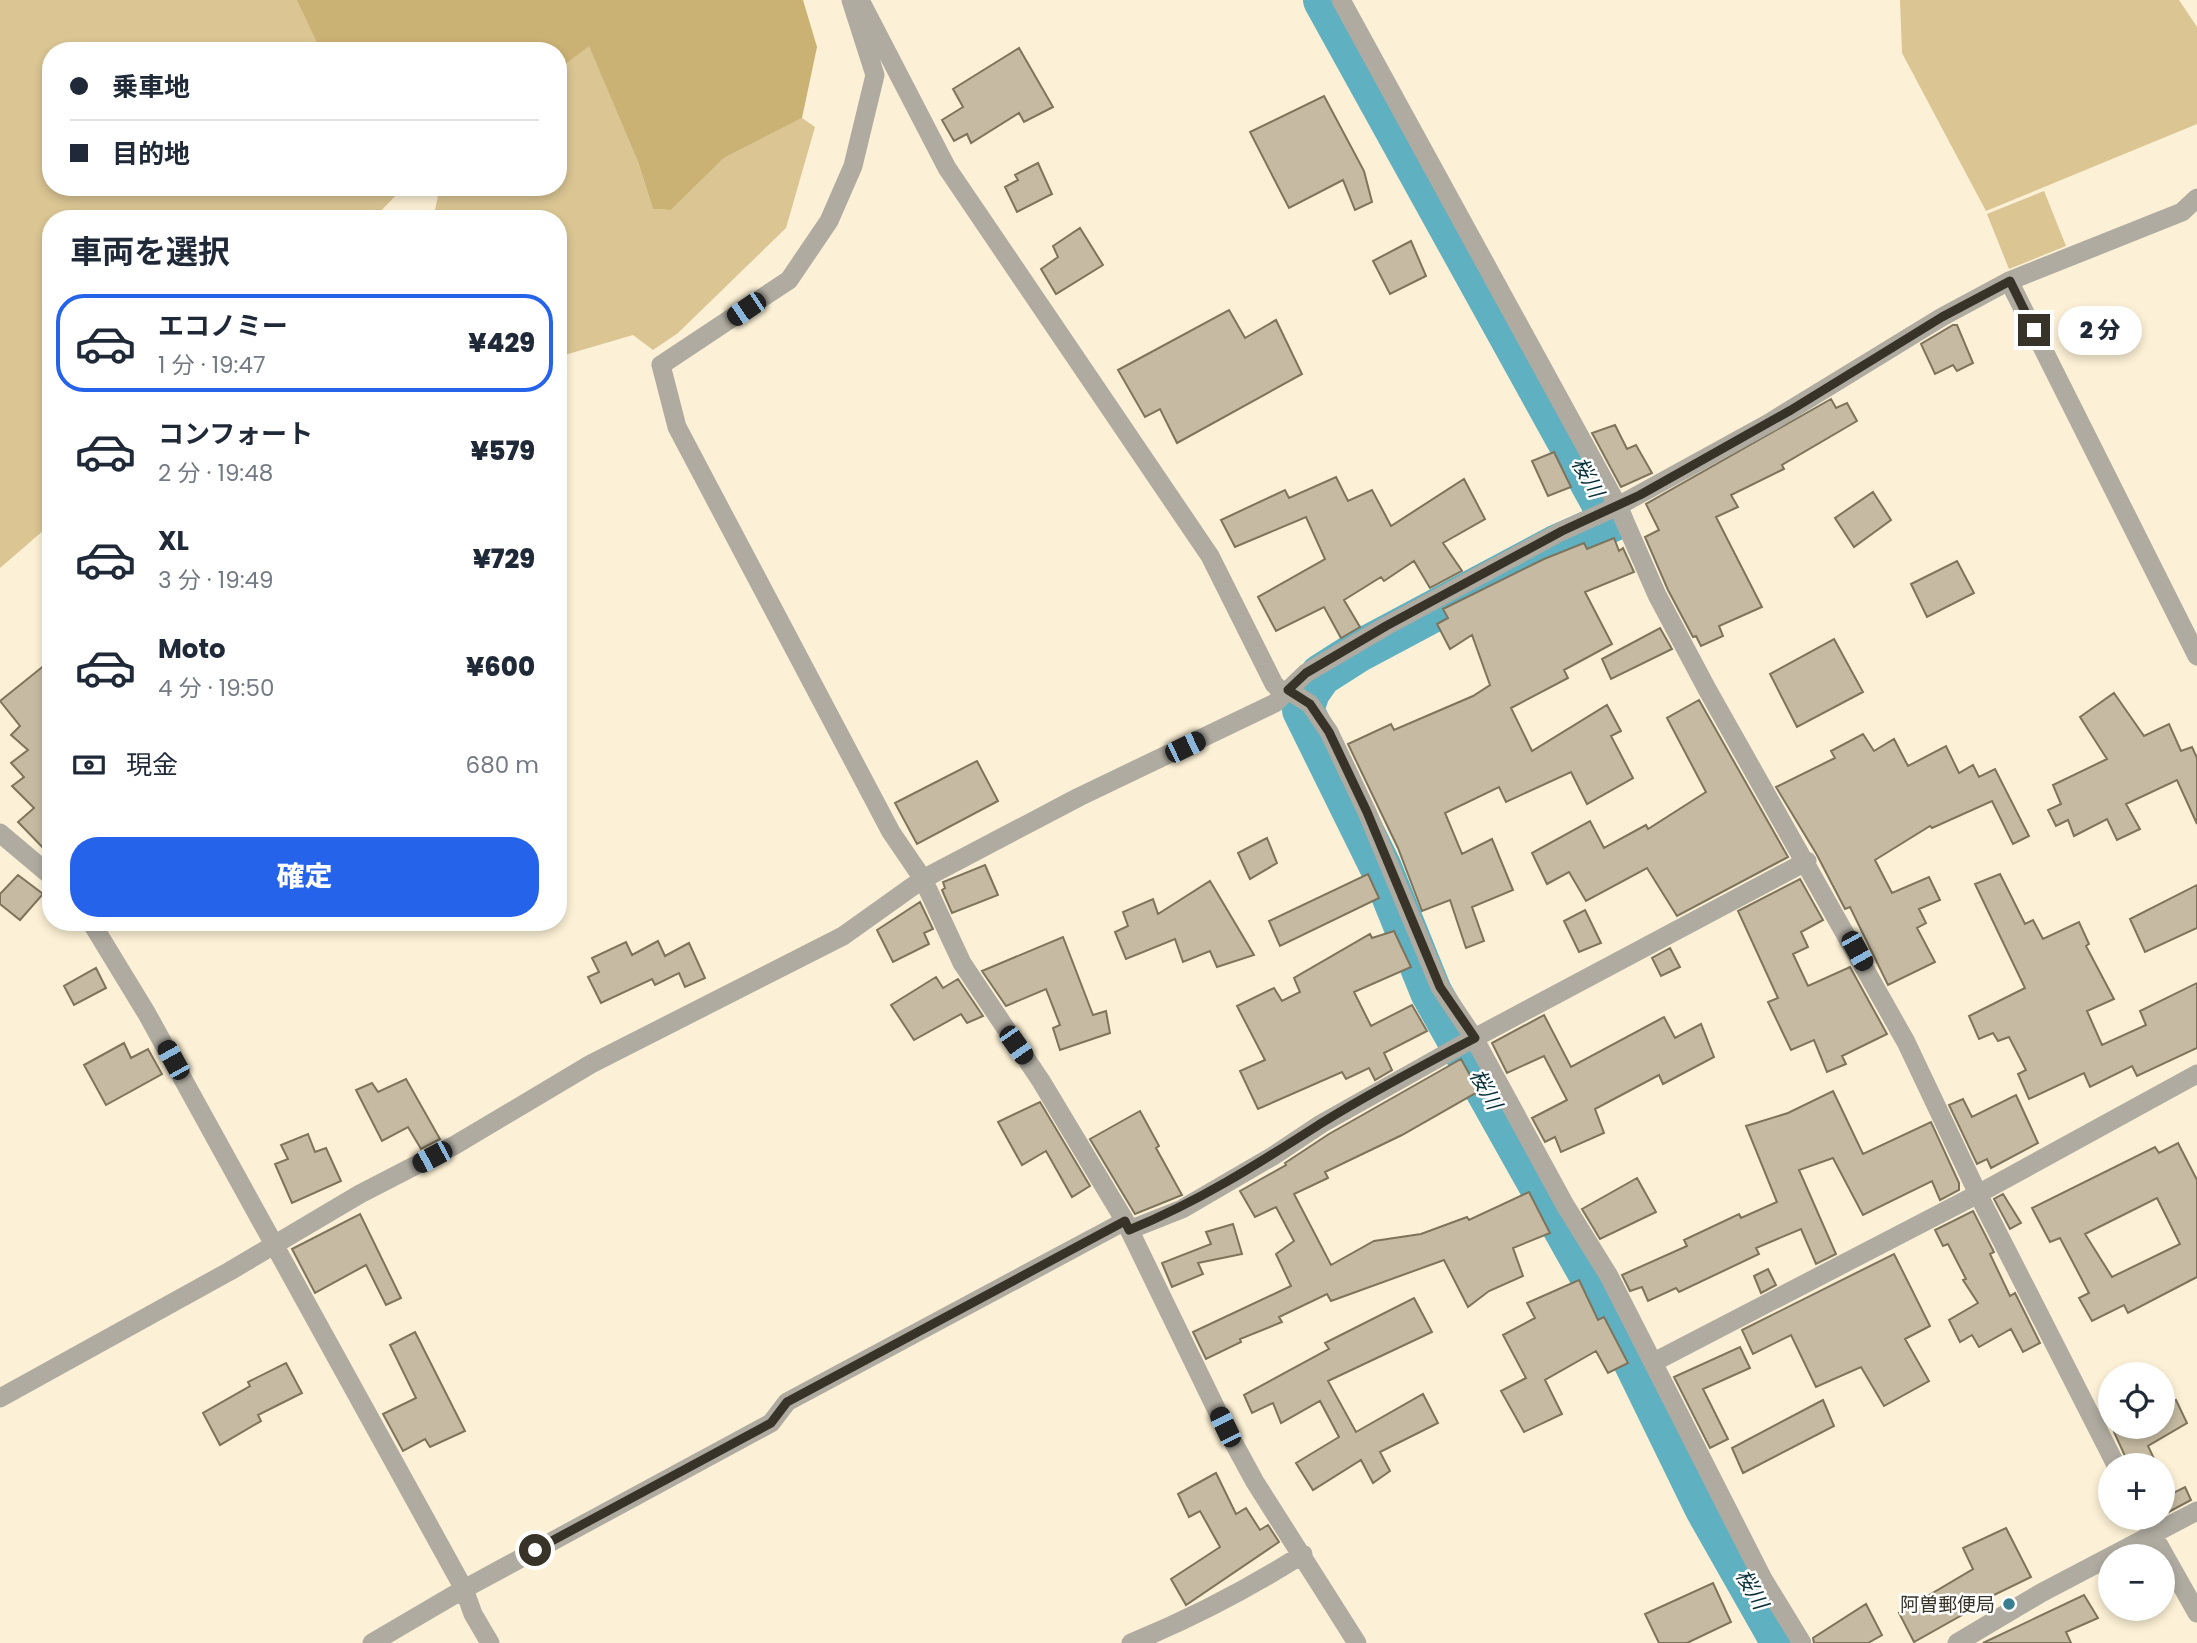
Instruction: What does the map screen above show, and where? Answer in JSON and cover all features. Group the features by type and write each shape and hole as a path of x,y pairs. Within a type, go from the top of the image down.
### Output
{"street":[{"path":"851,0 875,75 852,166 829,220 789,280 660,365 677,427 724,521 891,832 923,879 962,963 1041,1081 1127,1225 1225,1427 1255,1482 1357,1643"},
{"path":"860,0 947,168 1210,556 1275,684 1295,696 1329,732 1367,812 1465,1043 1654,1362 1757,1567 1802,1643"},
{"path":"1341,0 1707,689 1807,861 1906,1042 1978,1194 2110,1453"},
{"path":"0,1398 360,1195 455,1145 591,1064 844,936 923,879 1079,797 1295,696 1306,673 1386,626 1562,531 1611,510 1769,423 1942,317 2010,281 2182,212 2197,198"},
{"path":"2010,281 2197,656"},
{"path":"0,833 42,868"},
{"path":"372,1643 464,1589 771,1423 787,1402 1127,1225 1182,1209 1273,1156 1321,1124 1465,1043 1807,861"},
{"path":"96,931 147,1014 464,1589 473,1614 490,1643"},
{"path":"1654,1362 1978,1194 2197,1074"},
{"path":"2175,1517 2197,1511"},
{"path":"1957,1643 2139,1530"},
{"path":"2150,1530 2197,1614"},
{"path":"1131,1643 1192,1618 1247,1589 1303,1554"}],"shaded area":[{"path":"0,0 305,0 317,42 42,42 42,196 395,196 382,210 42,210 42,532 0,568"},
{"path":"297,0 803,0 817,47 802,118 724,158 671,210 653,209 638,162 589,46 567,63 567,42 317,42"},
{"path":"1900,0 2179,0 2197,27 2197,124 1986,211 1902,53"},
{"path":"589,45 638,162 653,209 671,210 724,158 802,118 815,127 786,228 678,333 653,350 633,335 567,354 567,210 435,210 438,196 567,196 567,63"},
{"path":"2044,191 2066,246 2009,269 1987,214"}],"building":[{"path":"1019,48 1053,107 1024,122 1019,113 971,143 967,134 954,141 942,120 963,107 953,89"},
{"path":"1324,96 1364,171 1372,202 1355,210 1343,180 1289,208 1250,132"},
{"path":"1038,163 1052,194 1017,212 1005,187 1018,180 1015,175"},
{"path":"1080,228 1103,265 1056,294 1041,269 1058,257 1053,246"},
{"path":"1411,241 1426,276 1390,294 1373,261"},
{"path":"1229,310 1245,338 1276,320 1302,374 1177,443 1160,409 1145,417 1118,370"},
{"path":"1957,325 1973,363 1957,371 1953,365 1935,374 1921,344"},
{"path":"1831,399 1836,408 1847,403 1857,421 1782,465 1784,469 1731,495 1738,507 1716,517 1762,607 1719,626 1723,636 1701,646 1696,636 1693,637 1668,590 1645,537 1659,530 1646,504"},
{"path":"1615,425 1627,449 1636,445 1652,473 1621,487 1592,433"},
{"path":"1554,452 1571,487 1548,496 1532,461"},
{"path":"1336,477 1348,501 1372,490 1391,526 1464,479 1485,519 1443,543 1462,571 1430,588 1414,561 1384,581 1381,577 1344,600 1360,627 1341,638 1324,607 1276,631 1258,597 1325,559 1306,517 1235,547 1221,520 1285,490 1289,498"},
{"path":"1873,492 1891,520 1854,547 1835,518"},
{"path":"1614,538 1619,551 1623,548 1634,572 1585,592 1612,644 1564,670 1568,678 1511,708 1532,751 1607,705 1621,731 1611,736 1633,778 1587,804 1571,772 1506,802 1499,787 1445,813 1462,854 1492,839 1513,890 1472,907 1484,941 1466,948 1450,900 1422,911 1398,848 1348,744 1391,724 1394,730 1473,696 1490,685 1472,635 1450,649 1437,624 1448,618 1443,609 1544,559 1584,543 1587,549"},
{"path":"1957,561 1974,593 1927,617 1911,584"},
{"path":"1660,628 1672,649 1611,679 1602,659"},
{"path":"1834,639 1863,692 1797,727 1770,674"},
{"path":"42,667 42,847 18,822 34,808 12,786 24,777 11,763 28,750 11,735 20,726 0,701"},
{"path":"2114,693 2144,736 2169,724 2181,751 2192,747 2197,758 2197,824 2177,780 2126,804 2140,829 2117,840 2107,819 2074,836 2068,820 2056,826 2048,810 2061,804 2053,785 2107,759 2080,717"},
{"path":"1699,700 1788,857 1677,916 1647,868 1586,901 1569,872 1547,884 1532,853 1590,821 1604,848 1646,825 1648,829 1706,792 1667,718"},
{"path":"1863,734 1874,751 1894,739 1908,766 1946,746 1959,773 1973,765 1979,777 1995,769 2029,836 2013,844 1992,801 1932,828 1930,826 1875,860 1892,893 1929,877 1940,900 1919,909 1926,923 1917,928 1935,962 1888,985 1850,907 1845,909 1817,855 1776,787 1835,758 1831,751"},
{"path":"977,761 998,801 917,844 895,803"},
{"path":"1267,838 1277,863 1250,879 1238,853"},
{"path":"985,865 998,895 952,913 942,890 945,888 943,882"},
{"path":"1368,874 1379,898 1280,946 1269,921"},
{"path":"2000,874 2025,924 2033,920 2043,939 2079,922 2089,944 2086,946 2114,999 2087,1011 2102,1045 2146,1025 2140,1011 2197,983 2197,1048 2137,1076 2132,1066 2090,1087 2084,1073 2029,1099 2018,1074 2026,1070 2009,1037 1998,1041 1993,1033 1979,1039 1969,1016 2025,988 1975,884"},
{"path":"18,875 42,895 20,920 0,904 0,894"},
{"path":"1800,879 1823,920 1801,932 1808,947 1793,954 1808,986 1850,967 1887,1034 1842,1056 1846,1064 1827,1072 1814,1040 1791,1050 1768,1002 1778,998 1738,911"},
{"path":"1210,881 1254,955 1217,967 1210,951 1183,962 1175,939 1126,959 1115,932 1128,926 1123,912 1153,899 1158,914"},
{"path":"2197,885 2197,928 2145,952 2130,919"},
{"path":"920,902 933,929 924,933 929,944 893,962 877,930"},
{"path":"1585,910 1601,943 1579,952 1564,921"},
{"path":"1394,931 1411,967 1354,992 1371,1026 1412,1005 1427,1031 1384,1053 1392,1070 1375,1080 1369,1068 1346,1079 1342,1072 1258,1109 1240,1071 1265,1060 1237,1006 1274,988 1282,1001 1300,992 1294,978 1370,934 1372,938"},
{"path":"1063,937 1093,1015 1106,1011 1110,1033 1060,1050 1053,1028 1060,1025 1046,989 1006,1006 982,971"},
{"path":"658,941 665,956 689,943 705,978 685,987 679,973 655,985 652,979 601,1003 588,977 599,972 592,958 626,942 632,955"},
{"path":"1670,948 1680,967 1661,976 1652,958"},
{"path":"96,968 106,988 74,1005 64,986"},
{"path":"936,977 943,988 958,979 983,1016 967,1023 961,1014 914,1040 891,1005"},
{"path":"1544,1015 1571,1067 1664,1017 1675,1038 1701,1024 1714,1057 1663,1084 1659,1075 1595,1109 1604,1133 1561,1152 1555,1137 1545,1142 1532,1118 1567,1100 1544,1056 1507,1073 1492,1043"},
{"path":"124,1043 131,1058 148,1049 162,1074 106,1105 84,1065"},
{"path":"1461,1059 1479,1091 1402,1135 1325,1172 1328,1178 1294,1194 1331,1265 1374,1241 1421,1234 1467,1217 1469,1220 1529,1192 1550,1233 1513,1248 1523,1276 1489,1291 1468,1307 1444,1260 1331,1301 1327,1294 1279,1317 1282,1322 1240,1339 1241,1342 1206,1359 1193,1332 1291,1286 1276,1254 1294,1241 1276,1207 1255,1217 1240,1191 1286,1165 1285,1163 1329,1134"},
{"path":"406,1079 440,1139 421,1149 408,1127 382,1141 356,1090 372,1083 378,1092"},
{"path":"1833,1091 1863,1154 1931,1122 1959,1183 1959,1190 1940,1200 1932,1181 1863,1215 1833,1158 1799,1170 1836,1254 1816,1264 1801,1229 1756,1248 1759,1254 1679,1292 1676,1288 1648,1301 1642,1287 1630,1291 1622,1275 1687,1246 1684,1240 1739,1214 1741,1218 1777,1202 1746,1126 1788,1113"},
{"path":"2016,1095 2038,1143 1991,1168 1987,1159 1977,1164 1949,1105 1963,1099 1972,1117"},
{"path":"1040,1102 1090,1186 1072,1197 1046,1151 1022,1165 998,1122"},
{"path":"1140,1111 1159,1146 1156,1148 1182,1195 1135,1214 1090,1139"},
{"path":"308,1134 315,1152 326,1148 341,1181 292,1203 275,1164 288,1159 281,1145"},
{"path":"2178,1143 2197,1180 2197,1277 2128,1313 2124,1305 2092,1321 2079,1298 2089,1293 2060,1238 2050,1242 2032,1208 2155,1147 2159,1153","holes":["2157,1198 2180,1244 2112,1277 2085,1234"]},
{"path":"1637,1178 1656,1212 1600,1239 1582,1209"},
{"path":"2003,1194 2021,1223 2010,1229 1994,1199"},
{"path":"1973,1211 1994,1252 1990,1254 2010,1296 2015,1293 2040,1343 2023,1352 2011,1329 1979,1347 1972,1335 1960,1342 1949,1320 1978,1303 1963,1280 1966,1279 1948,1244 1943,1246 1935,1230"},
{"path":"360,1214 401,1298 386,1305 366,1265 315,1293 292,1249"},
{"path":"1233,1224 1242,1254 1198,1263 1203,1274 1172,1287 1162,1263 1211,1244 1206,1232"},
{"path":"1894,1254 1930,1326 1905,1339 1929,1381 1884,1406 1861,1367 1816,1387 1791,1335 1753,1354 1742,1330"},
{"path":"1768,1269 1776,1285 1761,1293 1754,1276"},
{"path":"1579,1280 1598,1320 1604,1317 1628,1363 1608,1373 1596,1351 1545,1380 1562,1414 1524,1432 1501,1391 1526,1378 1503,1335 1535,1318 1527,1303"},
{"path":"1414,1298 1432,1332 1328,1381 1356,1432 1423,1394 1438,1423 1380,1452 1390,1471 1373,1483 1361,1460 1313,1490 1296,1463 1339,1437 1320,1401 1281,1423 1273,1403 1252,1413 1244,1395 1329,1349 1325,1343"},
{"path":"415,1332 465,1431 430,1447 425,1439 403,1451 383,1414 416,1398 390,1345"},
{"path":"1740,1347 1750,1368 1703,1389 1728,1439 1710,1448 1674,1377"},
{"path":"286,1363 302,1393 258,1415 261,1421 220,1445 203,1413 250,1386 248,1382"},
{"path":"1823,1400 1834,1426 1743,1473 1732,1448"},
{"path":"2175,1401 2187,1423 2175,1430"},
{"path":"2117,1439 2160,1439 2148,1446 2151,1453 2124,1453"},
{"path":"1216,1473 1236,1514 1246,1508 1260,1530 1268,1525 1279,1542 1186,1605 1171,1579 1220,1547 1200,1511 1189,1517 1178,1494"},
{"path":"2185,1487 2191,1500 2175,1509 2175,1492"},
{"path":"2006,1528 2031,1577 1961,1611 1962,1615 1914,1642 1899,1613 1973,1569 1963,1548"},
{"path":"1713,1583 1731,1622 1687,1643 1659,1643 1645,1614"},
{"path":"2084,1595 2098,1618 2066,1632 2071,1643 1983,1643"},
{"path":"1866,1604 1882,1635 1868,1643 1814,1643 1813,1638"}],"waterway":[{"name":"桜川","path":"1324,0 1612,521 1556,546 1357,652 1321,675 1309,692 1303,710 1381,868 1431,992 1605,1302 1706,1509 1782,1643"}],"place":[{"name":"阿曽郵便局","path":"2009,1604"}],"route":[{"path":"535,1550 771,1423 787,1402 1125,1221 1129,1230 1182,1209 1273,1156 1321,1124 1475,1038 1440,987 1367,812 1329,732 1310,704 1288,690 1306,673 1386,626 1562,531 1640,495 1791,410 1901,345 1942,317 2010,281 2034,330"}]}
